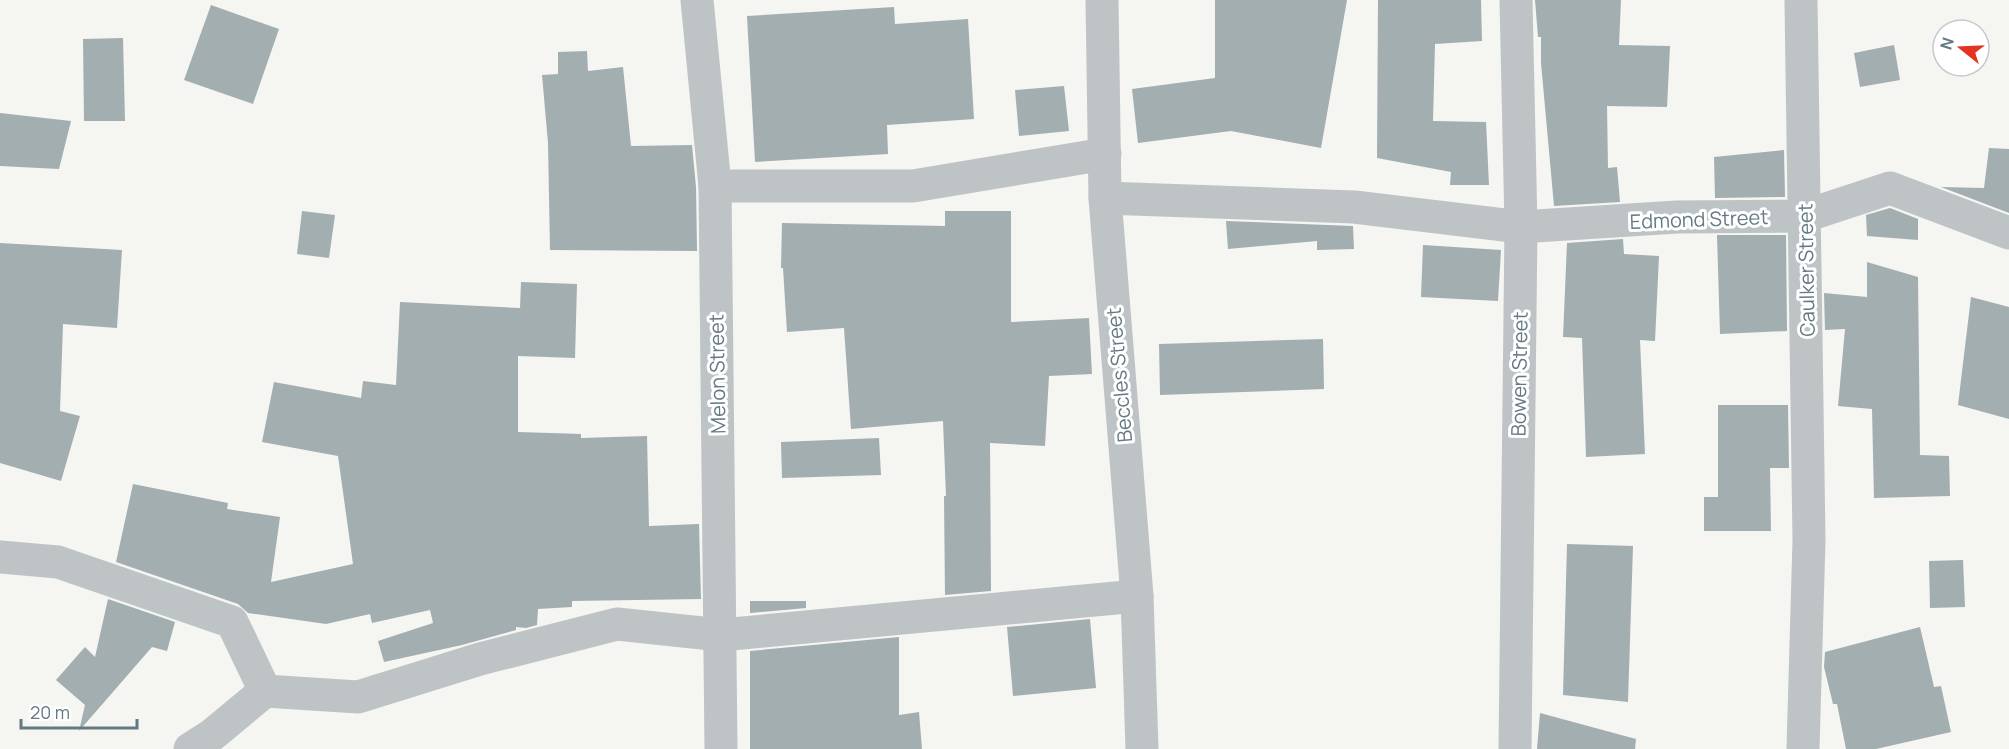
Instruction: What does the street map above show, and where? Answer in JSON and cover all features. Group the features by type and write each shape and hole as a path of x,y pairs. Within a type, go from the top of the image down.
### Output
{"street":[{"name":"Melon Street","path":"697,0 715,186 721,749"},
{"name":"Beccles Street","path":"1102,0 1105,198 1137,596 1142,749"},
{"name":"Bowen Street","path":"1515,749 1521,227 1516,0"},
{"name":"Caulker Street","path":"1801,0 1809,540 1803,749"},
{"path":"715,186 913,186 1105,154"},
{"name":"Edmond Street","path":"1105,198 1354,207 1521,227 1677,217 1805,216 1890,188 2009,233"},
{"path":"0,557 58,562 232,622 265,691"},
{"path":"190,749 212,735 265,691 358,697 480,659 617,624 721,635 1137,596"}],"building":[{"path":"1215,0 1347,0 1321,148 1231,131 1138,143 1132,89 1215,78"},
{"path":"1378,0 1481,0 1482,41 1435,44 1433,121 1486,122 1489,185 1450,185 1451,172 1377,158"},
{"path":"1535,0 1621,0 1619,45 1670,46 1667,107 1607,106 1608,168 1617,167 1620,202 1554,206 1541,63 1541,37 1538,37"},
{"path":"211,5 279,29 253,104 184,80"},
{"path":"894,7 895,24 968,19 974,119 887,125 888,154 755,162 747,16"},
{"path":"123,38 125,121 84,121 83,39"},
{"path":"1894,45 1900,80 1860,87 1854,53"},
{"path":"587,51 588,71 623,67 631,146 692,145 696,187 697,251 550,250 548,143 542,75 558,74 558,52"},
{"path":"1064,86 1069,131 1019,136 1015,90"},
{"path":"0,113 71,121 59,169 0,166"},
{"path":"1989,148 2009,149 2009,213 1941,187 1984,188"},
{"path":"1784,150 1785,197 1715,198 1714,157"},
{"path":"1890,208 1918,219 1918,240 1867,236 1866,215"},
{"path":"302,211 335,215 329,258 297,254"},
{"path":"945,211 1011,211 1011,322 1089,318 1092,374 1049,376 1045,446 990,443 991,591 945,595 944,496 946,496 943,421 851,429 844,328 787,332 783,268 781,268 782,223 945,226"},
{"path":"1226,221 1353,226 1354,249 1317,250 1317,241 1228,249"},
{"path":"1717,235 1786,235 1787,331 1720,334"},
{"path":"1623,239 1624,254 1659,256 1655,341 1640,340 1645,454 1586,457 1582,338 1563,337 1567,243"},
{"path":"0,243 122,250 117,328 63,324 60,411 80,416 61,481 0,463"},
{"path":"1423,245 1501,250 1498,301 1421,297"},
{"path":"1867,262 1918,277 1920,455 1949,456 1950,496 1874,498 1872,409 1838,406 1845,329 1825,330 1824,293 1867,297"},
{"path":"521,282 577,284 575,358 518,356 518,432 581,434 581,438 647,436 649,526 699,524 701,599 572,601 572,607 538,609 537,625 526,628 516,627 516,630 462,645 384,662 378,641 433,623 430,610 372,623 370,614 326,624 248,613 238,604 116,562 133,484 228,503 227,509 280,517 271,582 353,564 338,456 262,442 274,382 361,398 363,381 396,385 400,302 520,308"},
{"path":"1971,297 2009,307 2009,419 1958,405"},
{"path":"1323,339 1324,389 1160,395 1159,344"},
{"path":"1718,405 1788,405 1789,468 1770,468 1771,531 1704,531 1704,497 1718,497"},
{"path":"879,438 881,475 782,478 781,442"},
{"path":"1567,544 1633,546 1628,702 1563,695"},
{"path":"1963,560 1965,607 1930,608 1929,561"},
{"path":"108,599 175,622 167,651 152,647 79,731 85,705 56,680 85,647 95,657"},
{"path":"750,601 806,601 806,608 750,613"},
{"path":"1090,619 1096,688 1013,696 1007,627"},
{"path":"1920,627 1934,687 1941,686 1951,732 1876,749 1846,749 1837,704 1833,704 1824,667 1825,652"},
{"path":"899,637 899,715 919,712 922,749 750,749 750,651"},
{"path":"1540,713 1636,739 1635,749 1537,749"}]}
